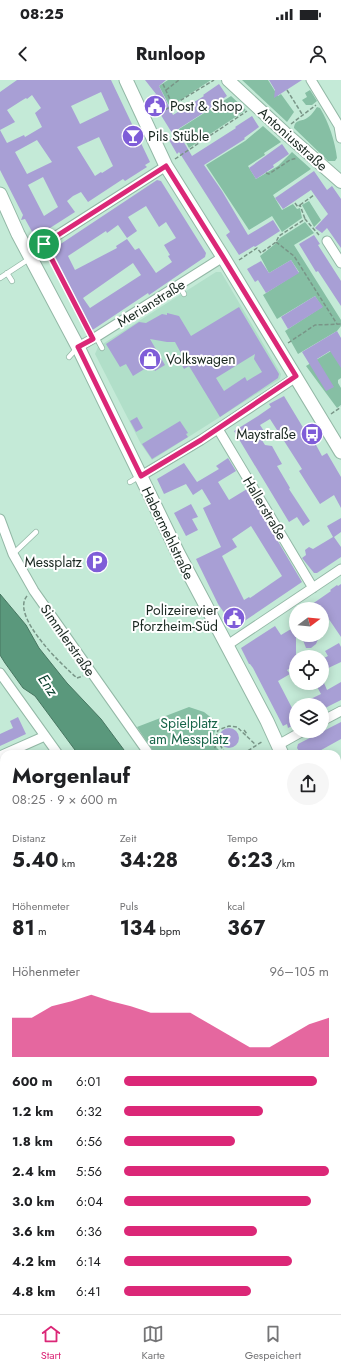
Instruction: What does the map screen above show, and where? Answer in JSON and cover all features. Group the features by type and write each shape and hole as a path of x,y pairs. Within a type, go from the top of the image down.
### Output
{"main road":[{"path":"126,80 166,166 296,376 341,452"},
{"name":"Habermehlstraße","path":"0,194 29,256 78,347 135,479 178,553 278,744"},
{"name":"Habermehlstraße","path":"0,210 18,234"}],"street":[{"name":"Antoniusstraße","path":"228,80 255,106 341,182"},
{"path":"311,80 339,126 341,138"},
{"path":"29,256 44,244 166,166"},
{"path":"327,241 341,263"},
{"name":"Merianstraße","path":"78,347 179,286 226,262"},
{"path":"135,479 218,429 296,376"},
{"name":"Hallerstraße","path":"218,429 313,588"},
{"name":"Simmlerstraße","path":"0,519 13,554 34,592 146,750"},
{"path":"226,646 341,568"},
{"path":"0,673 55,750"},
{"path":"329,717 341,711"},
{"path":"14,750 45,736"},
{"path":"278,744 290,738"}],"lane":[{"path":"0,278 29,256"},
{"path":"7,273 12,280"},
{"path":"179,286 184,294"},
{"path":"95,338 102,348"},
{"path":"69,357 78,347"},
{"path":"13,554 36,532"}],"path":[{"path":"166,90 179,80"},
{"path":"145,122 214,80"},
{"path":"163,84 173,106"},
{"path":"287,90 302,114"},
{"path":"284,132 302,114 324,101"},
{"path":"166,166 255,106"},
{"path":"266,173 269,174 290,160 308,153"},
{"path":"295,203 298,207 314,195"},
{"path":"300,205 305,219 322,239 327,241"},
{"path":"226,262 258,248 261,253 276,242 279,236 305,219"},
{"path":"276,242 294,256 337,324"},
{"path":"44,244 95,338"},
{"path":"292,340 315,325 341,324"},
{"path":"34,592 24,601 29,624 40,641 67,669 77,678 83,676"},
{"path":"214,750 217,743 216,738 218,730 229,726 237,727 248,736"},
{"path":"244,730 256,745"},
{"path":"217,743 223,750"},
{"path":"249,750 256,745 278,744"}],"shaded area":[{"path":"216,272 221,272 281,374 280,379 152,460 141,444 95,354 98,347"}],"green space":[{"path":"168,80 211,80 170,107 159,86"},
{"path":"242,80 268,80 278,96 281,94 294,112 287,122"},
{"path":"310,90 317,101 312,105 306,105 302,100 307,97 305,93"},
{"path":"231,96 246,110 189,148 179,129"},
{"path":"317,107 320,108 331,132 337,158 335,161 328,161 294,128 297,122 308,117"},
{"path":"263,126 281,142 248,166 256,179 278,166 292,152 311,169 273,195 282,210 293,204 297,209 300,208 302,218 282,232 272,216 249,230 206,165 245,141"},
{"path":"309,201 321,220 314,227 302,205"},
{"path":"305,222 314,233 294,245 341,320 341,326 337,331 298,354 285,331 322,307 315,296 277,319 263,295 299,272 291,260 269,273 260,256 280,238"},
{"path":"341,345 341,378 338,380 338,383 341,388 341,405 337,408 306,366"},
{"name":"Spielplatz am Messplatz","path":"189,707 204,712 218,723 212,739 219,750 152,750 137,727"}],"water":[{"name":"Enz","path":"0,594 26,625 39,648 67,683 101,719 124,750 75,750 35,696 23,688 0,655"}],"building":[{"path":"17,80 111,80 150,162 145,165 147,167 125,181 123,179 88,202 81,192 73,196 67,201 75,212 35,237 25,219 21,220 23,215 0,170 0,130 0,92","holes":["101,92 109,110 80,124 71,106","32,95 41,108 35,113 42,127 25,137 24,135 7,143 0,130 15,122 7,110","99,137 113,166 95,176 77,147","37,140 52,162 27,174 15,152","43,177 58,207 44,216 28,185"]},
{"path":"145,80 166,80 159,86 173,115 204,96 203,95 219,84 227,96 172,133 159,112 156,113 148,97 156,94"},
{"path":"269,80 302,80 274,98 275,90"},
{"path":"252,116 259,127 244,138 245,139 204,165 222,191 248,235 273,220 280,231 239,255 226,235 230,232 179,152 177,154 169,140 179,134 192,156"},
{"path":"282,144 289,154 273,165 274,167 256,179 249,168"},
{"path":"314,171 327,190 332,186 341,199 341,248 327,228 322,233 315,228 328,214 311,190 283,209 275,198"},
{"path":"157,180 161,181 206,253 205,257 149,295 148,293 91,331 50,251","holes":["146,206 159,227 166,222 176,238 164,245 172,262 156,273 139,248 135,250 127,239 116,246 117,248 75,270 68,256 106,231 107,233 118,225 127,238 137,231 128,217","133,263 141,275 90,308 83,298"]},
{"path":"314,235 320,244 318,245 341,281 341,306 318,271 316,272 299,244"},
{"path":"291,260 299,273 266,293 258,280 255,282 247,269 261,261 269,273"},
{"path":"315,296 323,307 288,329 281,317"},
{"path":"239,307 279,374 278,378 220,417 189,366 184,369 178,358 182,355 175,342 150,339 165,365 155,371 151,365 133,376 126,364 120,367 106,344 139,322 146,323 162,314 167,315 167,313 179,316 191,336","holes":["255,354 254,359 262,372 247,381 245,377 224,391 216,378"]},
{"path":"337,331 341,338 341,368 330,351 317,359 334,387 326,391 302,352"},
{"path":"284,396 313,444 315,443 322,456 327,453 341,477 341,508 334,495 320,504 299,471 302,469 270,419 260,425 264,431 258,434 265,445 272,446 282,464 277,466 290,488 289,489 310,521 303,526 297,517 289,522 234,431 271,407 269,404"},
{"path":"137,417 143,428 136,432 130,421"},
{"path":"180,421 188,433 186,434 188,437 152,459 142,444"},
{"path":"228,458 236,471 218,482 229,500 247,489 302,582 237,626 235,623 232,624 218,604 196,559 221,547 203,508 211,504 202,489 193,495 186,484 164,494 157,479 184,463 197,482 219,469 216,466","holes":["251,526 282,576 250,598 249,597 244,600 222,556 237,547 232,539"]},
{"path":"191,504 198,517 192,519 198,530 186,536 174,513"},
{"path":"341,518 341,532 334,537 341,547 341,557 317,573 314,573 302,558 306,555 305,550 309,547 313,549 333,537 327,526"},
{"path":"341,584 341,637 329,619 329,602 315,602 337,585 338,586"},
{"path":"275,626 281,635 289,630 289,642 296,642 296,650 289,650 289,669 287,670 289,675 278,681 289,702 289,728 287,724 283,726 241,648"},
{"path":"304,642 317,642 311,648 306,648"},
{"path":"339,643 341,647 341,662 329,668 329,650 327,650"},
{"path":"341,682 341,700 329,706 329,698 313,698 321,694 319,690 329,689"},
{"path":"18,717 26,734 0,746 0,734 13,728 10,721"},
{"path":"341,722 341,739 321,750 298,750 297,748 298,744 310,738 329,738 329,728"},
{"path":"229,728 236,731 239,738 236,745 229,748 222,745 219,738 222,731"}],"place":[{"name":"Post & Shop","path":"155,106"},
{"name":"Pils Stüble","path":"133,136"},
{"name":"Volkswagen","path":"150,359"},
{"name":"Maystraße","path":"312,434"},
{"name":"Messplatz","path":"97,562"},
{"name":"Polizeirevier Pforzheim-Süd","path":"234,618"}],"route":[{"path":"166,166 296,376 201,440 141,476 78,347 93,339 44,244 166,166"}]}
